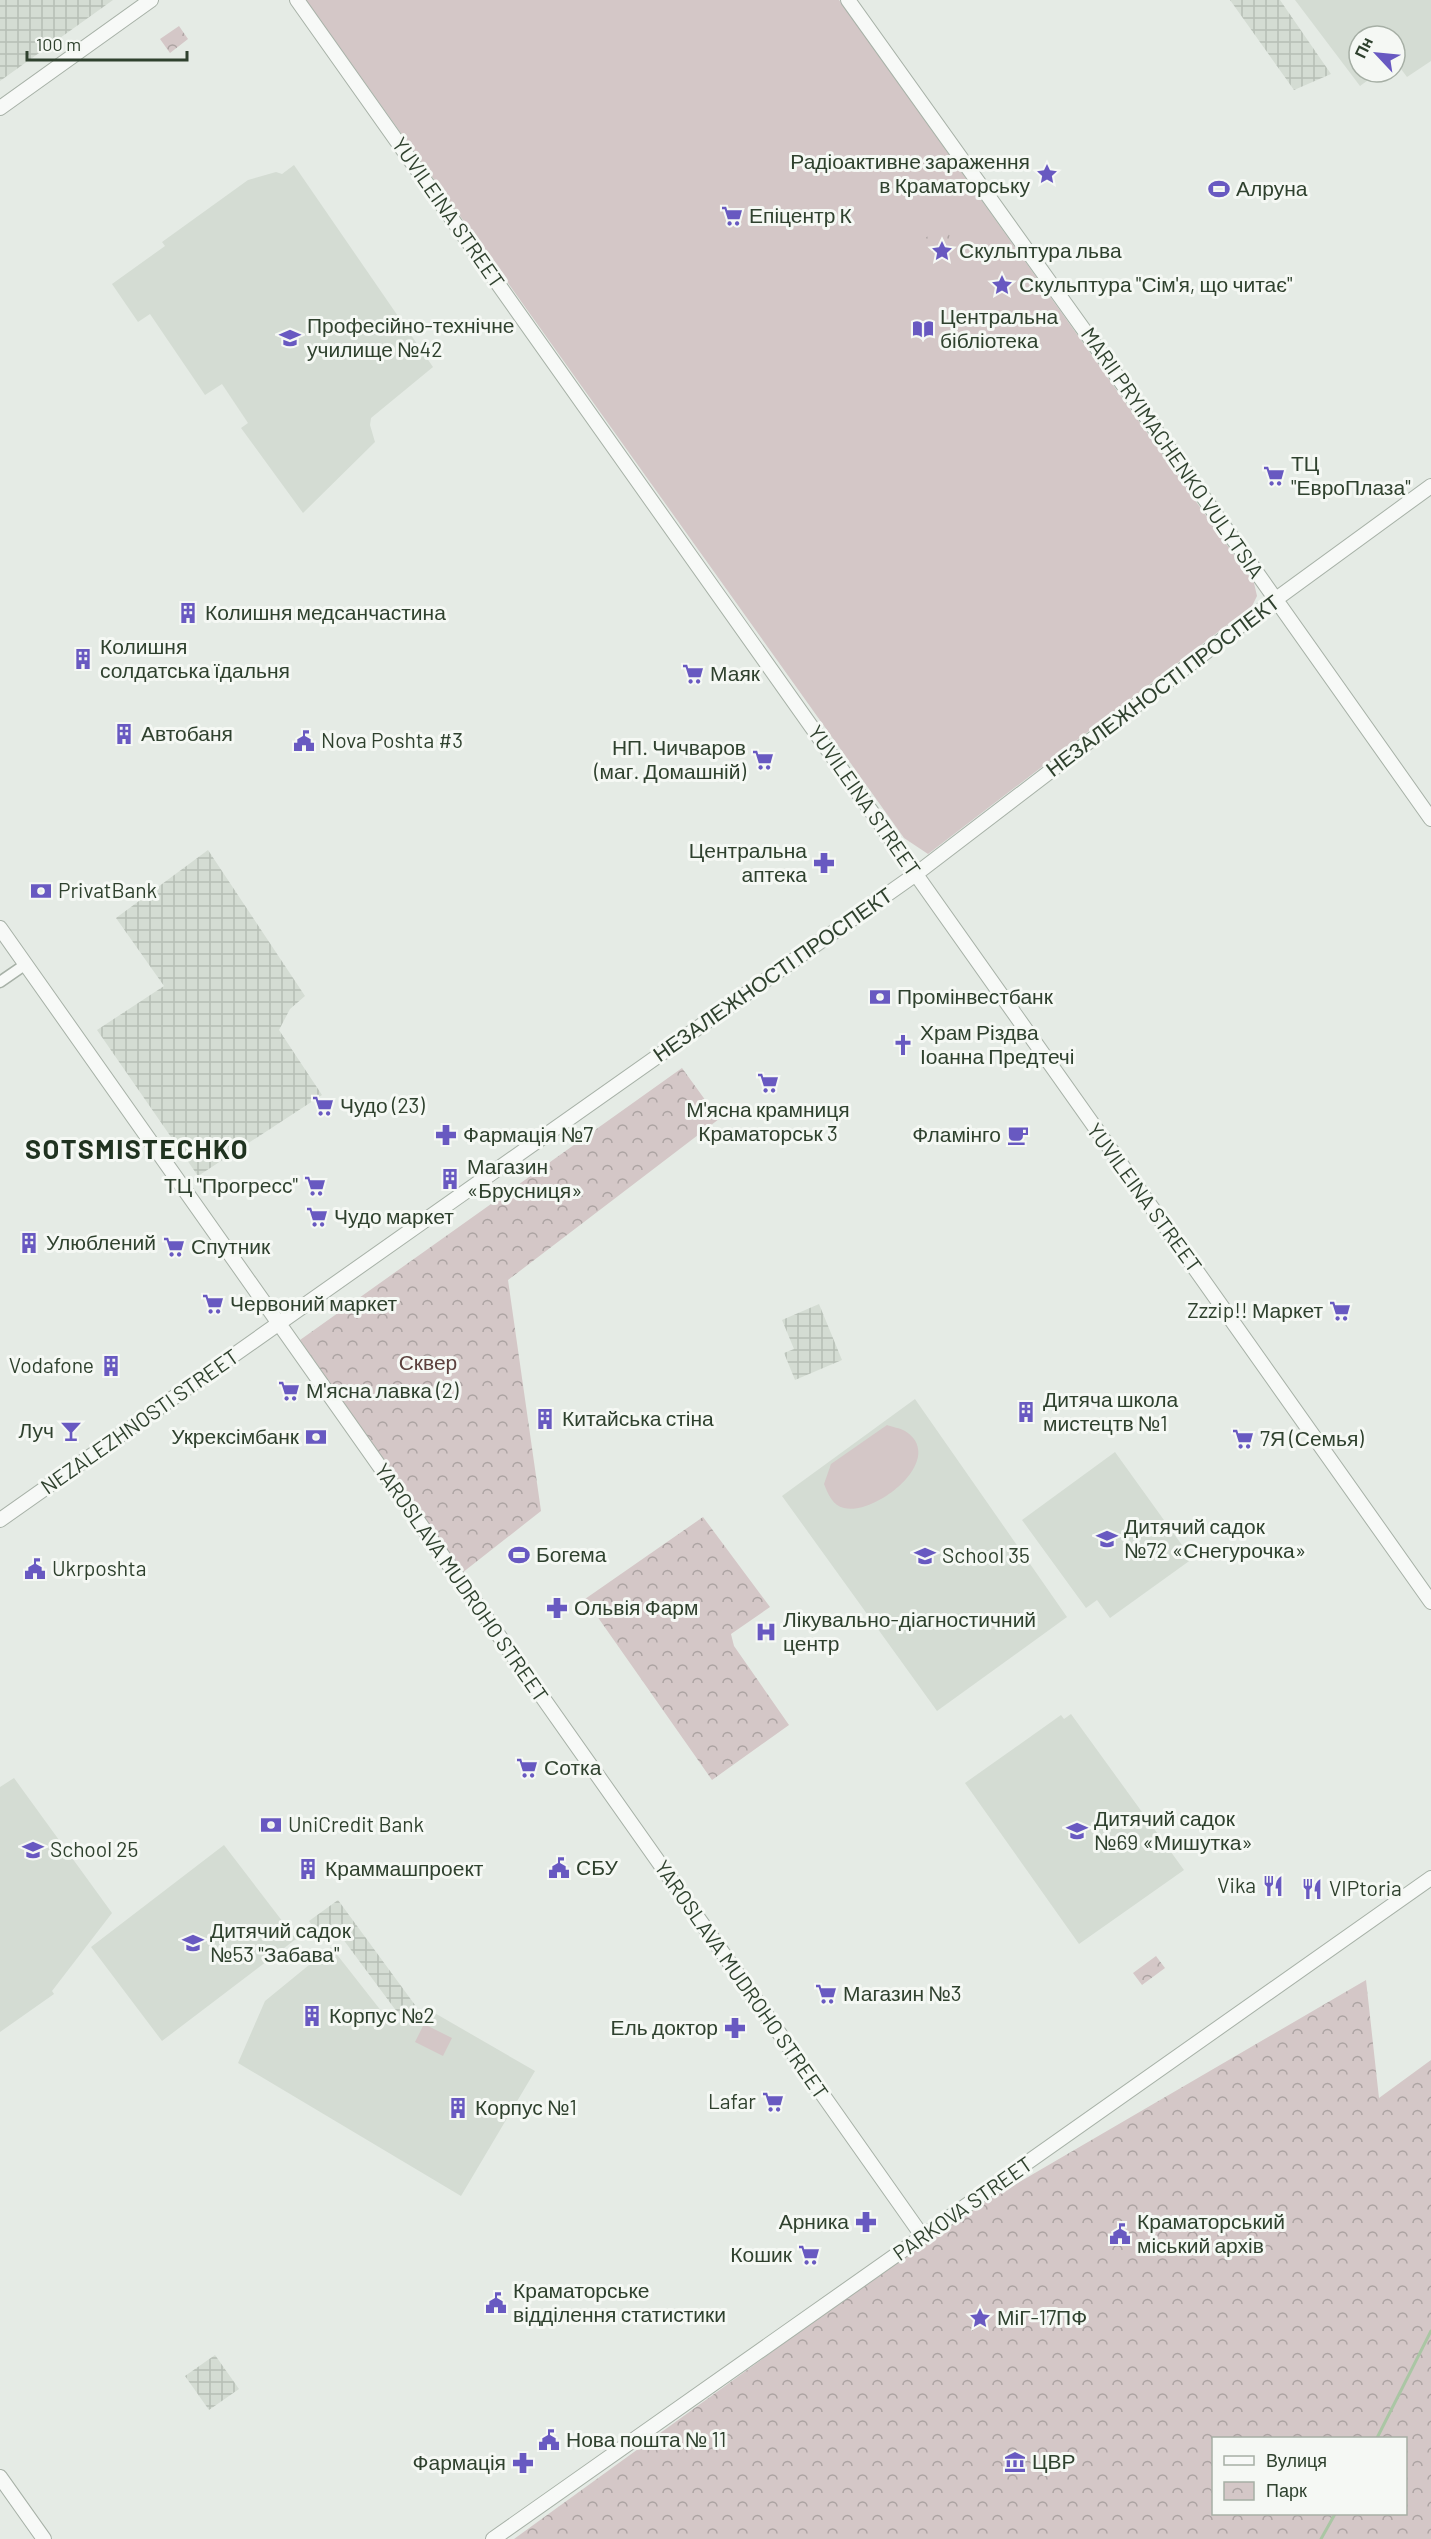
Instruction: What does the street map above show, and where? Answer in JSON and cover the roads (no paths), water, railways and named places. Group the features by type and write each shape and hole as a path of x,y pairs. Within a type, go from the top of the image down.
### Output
{"street":[{"path":"2,102 151,0"},
{"name":"YUVILEINA STREET","path":"297,0 1431,1602"},
{"name":"MARII PRYIMACHENKO VULYTSIA","path":"848,0 1431,819"},
{"name":"НЕЗАЛЕЖНОСТІ ПРОСПЕКТ","path":"279,1324 916,874 1276,600 1431,486"},
{"name":"YAROSLAVA MUDROHO STREET","path":"0,928 923,2237"},
{"path":"0,982 26,964"},
{"name":"NEZALEZHNOSTI STREET","path":"0,1520 279,1324"},
{"name":"PARKOVA STREET","path":"493,2539 1431,1878"},
{"path":"0,2477 44,2539"}],"waterway":[{"path":"1378,2437 1431,2331"},
{"path":"1321,2539 1334,2515"}],"place":[{"name":"Радіоактивне зараження в Краматорську","path":"1047,174"},
{"name":"Алруна","path":"1219,189"},
{"name":"Епіцентр К","path":"732,216"},
{"name":"Скульптура льва","path":"942,251"},
{"name":"Скульптура \"Сім'я, що читає\"","path":"1002,285"},
{"name":"Центральна бібліотека","path":"923,329"},
{"name":"Професійно-технічне училище №42","path":"290,338"},
{"name":"ТЦ \"ЕвроПлаза\"","path":"1274,476"},
{"name":"Колишня медсанчастина","path":"188,613"},
{"name":"Колишня солдатська їдальня","path":"83,659"},
{"name":"Маяк","path":"693,674"},
{"name":"Автобаня","path":"124,734"},
{"name":"Nova Poshta #3","path":"304,741"},
{"name":"НП. Чичваров (маг. Домашній)","path":"763,760"},
{"name":"Центральна аптека","path":"824,863"},
{"name":"PrivatBank","path":"41,891"},
{"name":"Промінвестбанк","path":"880,997"},
{"name":"Храм Різдва Іоанна Предтечі","path":"903,1045"},
{"name":"М'ясна крамниця Краматорськ 3","path":"768,1083"},
{"name":"Чудо (23)","path":"323,1106"},
{"name":"Фармація №7","path":"446,1135"},
{"name":"Фламінго","path":"1018,1135"},
{"name":"Магазин «Брусниця»","path":"450,1179"},
{"name":"ТЦ \"Прогресс\"","path":"315,1186"},
{"name":"Чудо маркет","path":"317,1217"},
{"name":"Улюблений","path":"29,1243"},
{"name":"Спутник","path":"174,1247"},
{"name":"Червоний маркет","path":"213,1304"},
{"name":"Zzzip!! Маркет","path":"1340,1311"},
{"name":"Vodafone","path":"111,1366"},
{"name":"М'ясна лавка (2)","path":"289,1391"},
{"name":"Дитяча школа мистецтв №1","path":"1026,1412"},
{"name":"Китайська стіна","path":"545,1419"},
{"name":"Луч","path":"71,1431"},
{"name":"Укрексімбанк","path":"316,1437"},
{"name":"7Я (Семья)","path":"1243,1439"},
{"name":"Дитячий садок №72 «Снегурочка»","path":"1107,1539"},
{"name":"Богема","path":"519,1555"},
{"name":"School 35","path":"925,1556"},
{"name":"Ukrposhta","path":"35,1569"},
{"name":"Ольвія Фарм","path":"557,1608"},
{"name":"Лікувально-діагностичний центр","path":"766,1632"},
{"name":"Сотка","path":"527,1768"},
{"name":"UniCredit Bank","path":"271,1825"},
{"name":"Дитячий садок №69 «Мишутка»","path":"1077,1831"},
{"name":"School 25","path":"33,1850"},
{"name":"СБУ","path":"559,1868"},
{"name":"Краммашпроект","path":"308,1869"},
{"name":"Vika","path":"1273,1886"},
{"name":"VIPtoria","path":"1312,1889"},
{"name":"Дитячий садок №53 \"Забава\"","path":"193,1943"},
{"name":"Магазин №3","path":"826,1994"},
{"name":"Корпус №2","path":"312,2016"},
{"name":"Ель доктор","path":"735,2028"},
{"name":"Lafar","path":"773,2102"},
{"name":"Корпус №1","path":"458,2108"},
{"name":"Арника","path":"866,2222"},
{"name":"Краматорський міський архів","path":"1120,2234"},
{"name":"Кошик","path":"809,2255"},
{"name":"Краматорське відділення статистики","path":"496,2303"},
{"name":"МіГ-17ПФ","path":"980,2318"},
{"name":"Нова пошта № 11","path":"549,2440"},
{"name":"ЦВР","path":"1015,2462"},
{"name":"Фармація","path":"523,2463"}],"district":[{"name":"SOTSMISTECHKO","path":"137,1150"}],"park label":[{"name":"Сквер","path":"428,1363"}]}
